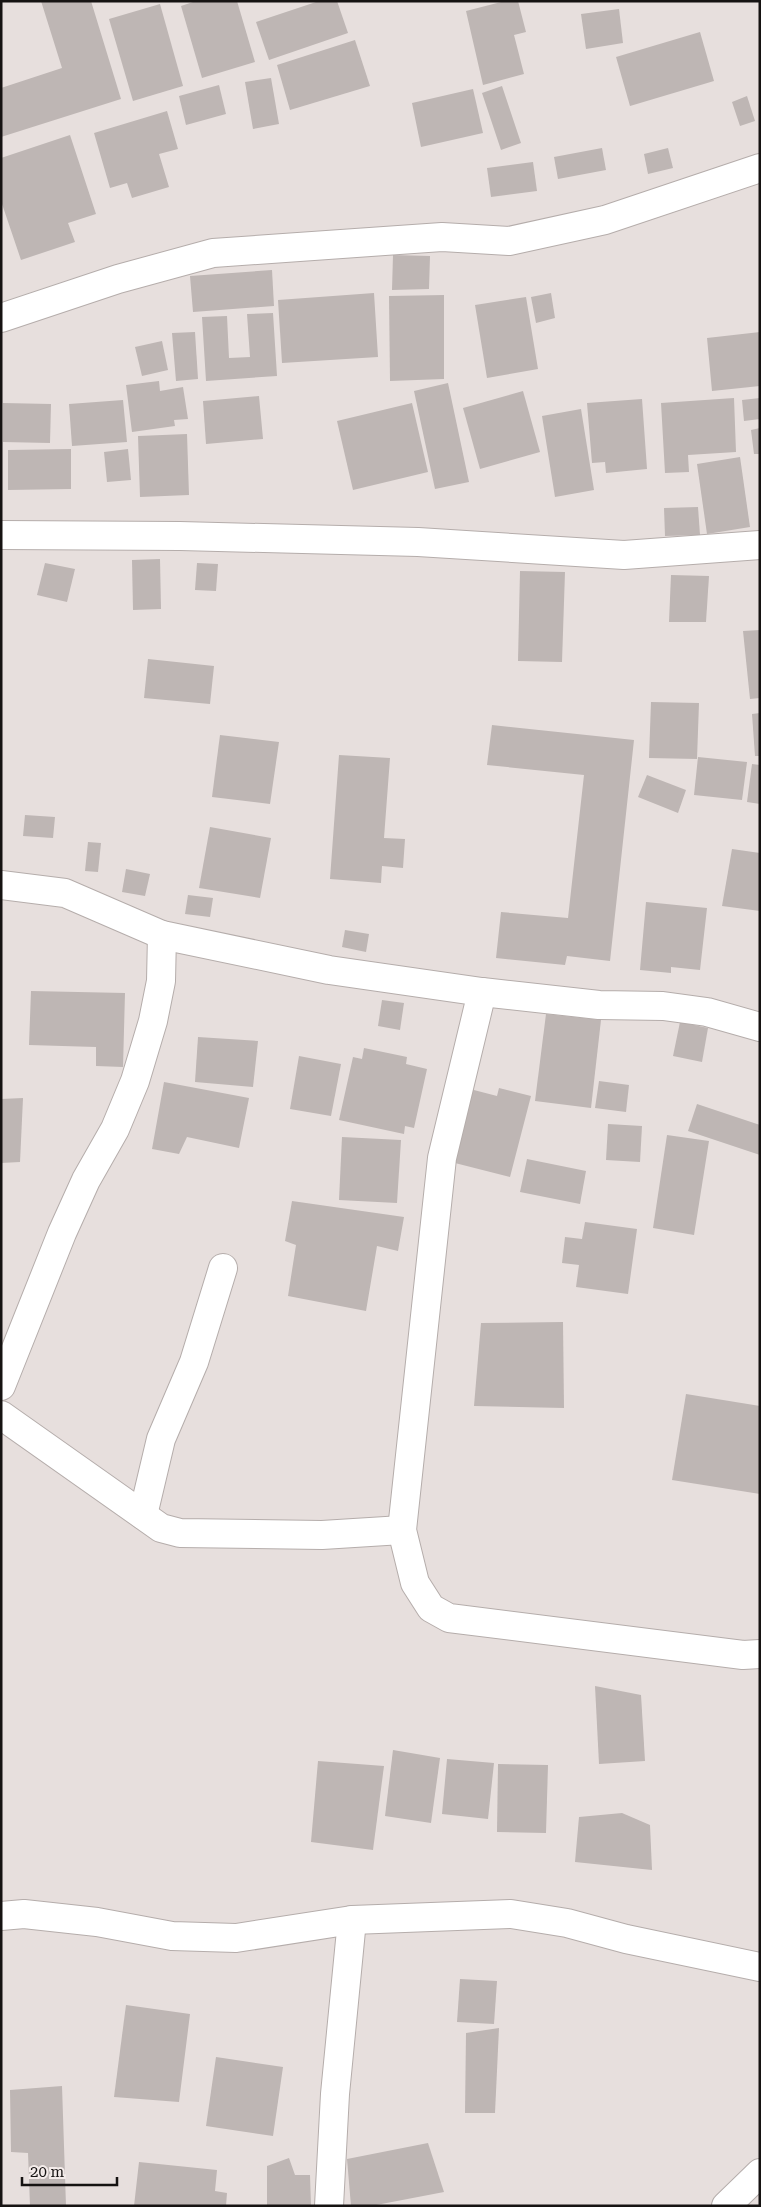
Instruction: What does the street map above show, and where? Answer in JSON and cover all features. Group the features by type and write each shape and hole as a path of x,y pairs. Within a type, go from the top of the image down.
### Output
{"street":[{"path":"1,318 118,280 213,253 442,237 509,240 605,220 760,168"},
{"path":"1,534 418,542 624,555 760,544"},
{"path":"1,885 65,893 162,935 329,970 482,992 599,1004 663,1006 708,1012 760,1027"},
{"path":"1,1386 62,1233 86,1180 115,1128 135,1081 153,1021 161,981 162,935"},
{"path":"482,992 442,1158 402,1530 415,1583 431,1608 449,1618 743,1655 760,1654"},
{"path":"143,1515 161,1439 194,1362 223,1268"},
{"path":"1,1415 83,1470 162,1528 180,1533 322,1535 402,1530"},
{"path":"1,1916 24,1914 96,1922 172,1936 236,1938 352,1920 511,1914 567,1924 626,1939 760,1967"},
{"path":"329,2206 335,2094 352,1920"},
{"path":"726,2206 760,2173"}],"building":[{"path":"41,1 91,1 121,99 1,137 1,88 62,68"},
{"path":"196,1 237,1 255,62 202,78 181,6"},
{"path":"319,1 337,1 348,33 269,60 256,22"},
{"path":"505,1 518,1 526,32 514,35 524,74 483,85 466,11"},
{"path":"160,4 183,86 133,101 109,19"},
{"path":"619,9 623,43 586,49 581,14"},
{"path":"700,32 714,81 630,106 616,57"},
{"path":"355,40 370,86 290,110 277,65"},
{"path":"271,78 279,124 253,129 245,82"},
{"path":"219,85 226,114 186,125 179,96"},
{"path":"502,86 521,143 501,150 482,93"},
{"path":"473,89 483,133 421,147 412,103"},
{"path":"747,96 755,121 740,126 732,102"},
{"path":"167,111 178,149 159,154 169,187 132,198 127,183 110,188 94,133"},
{"path":"70,135 96,214 68,223 75,242 21,260 1,201 1,158"},
{"path":"602,148 606,170 558,179 554,157"},
{"path":"668,148 673,168 648,174 644,154"},
{"path":"533,162 537,191 491,197 487,168"},
{"path":"393,255 430,256 429,289 392,290"},
{"path":"272,270 274,306 193,312 190,276"},
{"path":"374,293 378,357 282,363 278,300"},
{"path":"551,293 555,318 536,323 531,297"},
{"path":"444,295 444,379 390,381 389,296"},
{"path":"526,297 538,369 487,378 475,305"},
{"path":"273,313 277,376 206,381 202,317 227,316 229,358 250,357 247,314"},
{"path":"195,332 198,379 176,381 172,333"},
{"path":"760,332 760,386 712,391 707,338"},
{"path":"162,341 168,370 142,376 135,347"},
{"path":"159,381 160,391 183,387 188,419 174,420 175,426 132,432 126,385"},
{"path":"448,383 469,482 435,489 414,391"},
{"path":"523,391 540,452 480,469 463,408"},
{"path":"259,396 263,439 206,444 203,401"},
{"path":"734,398 736,452 688,455 689,472 665,473 661,403"},
{"path":"760,398 760,419 744,421 742,400"},
{"path":"642,399 647,469 606,473 605,462 592,463 587,403"},
{"path":"123,400 127,442 72,446 69,404"},
{"path":"3,403 51,404 50,443 3,442"},
{"path":"412,403 428,472 353,490 337,421"},
{"path":"581,409 594,490 555,497 542,416"},
{"path":"760,428 760,454 754,454 751,430"},
{"path":"187,434 189,495 140,497 138,436"},
{"path":"71,449 71,489 8,490 8,450"},
{"path":"128,449 131,480 107,482 104,452"},
{"path":"740,457 750,527 707,534 697,464"},
{"path":"698,507 700,535 665,536 664,508"},
{"path":"160,559 161,609 133,610 132,560"},
{"path":"45,563 75,569 67,602 37,595"},
{"path":"197,563 218,564 216,591 195,590"},
{"path":"520,571 565,572 562,662 518,661"},
{"path":"671,575 709,576 706,622 669,622"},
{"path":"760,630 760,698 750,699 743,631"},
{"path":"148,659 214,666 210,704 144,698"},
{"path":"651,702 699,703 697,759 649,758"},
{"path":"760,713 760,756 755,756 752,714"},
{"path":"492,725 634,740 610,961 567,956 565,965 496,958 501,912 568,918 584,775 487,765"},
{"path":"220,735 279,742 270,804 212,797"},
{"path":"339,755 390,758 384,838 405,839 403,868 382,866 381,883 330,879"},
{"path":"698,757 747,762 742,800 694,795"},
{"path":"752,764 760,765 760,804 747,802"},
{"path":"647,775 686,790 678,813 638,797"},
{"path":"25,815 55,817 53,838 23,836"},
{"path":"210,827 271,838 260,898 199,888"},
{"path":"88,842 101,843 98,872 85,871"},
{"path":"732,849 760,853 760,911 722,906"},
{"path":"126,869 150,874 145,896 122,892"},
{"path":"188,895 213,898 210,917 185,914"},
{"path":"646,902 707,908 700,970 671,967 671,973 640,970"},
{"path":"345,930 369,934 366,952 342,947"},
{"path":"31,991 125,993 123,1067 96,1066 96,1047 29,1045"},
{"path":"382,1000 404,1003 400,1030 378,1026"},
{"path":"546,1014 601,1020 591,1108 535,1101"},
{"path":"680,1022 708,1028 702,1062 673,1056"},
{"path":"198,1037 258,1041 253,1087 195,1082"},
{"path":"364,1048 407,1057 406,1064 427,1069 414,1128 405,1126 404,1134 339,1120 353,1057 362,1059"},
{"path":"299,1056 341,1064 331,1116 290,1109"},
{"path":"599,1081 629,1085 626,1112 595,1108"},
{"path":"164,1082 249,1098 239,1148 187,1137 179,1154 152,1149"},
{"path":"499,1088 531,1096 510,1177 451,1162 470,1089 497,1096"},
{"path":"23,1098 20,1162 1,1163 1,1099"},
{"path":"697,1104 760,1125 760,1155 688,1131"},
{"path":"608,1124 642,1126 640,1162 606,1160"},
{"path":"667,1135 709,1141 694,1235 653,1228"},
{"path":"342,1137 401,1140 397,1203 339,1200"},
{"path":"527,1159 586,1171 580,1204 520,1192"},
{"path":"292,1201 404,1217 398,1251 377,1246 366,1311 288,1296 296,1245 285,1241"},
{"path":"585,1222 637,1229 628,1294 576,1287 579,1265 562,1263 565,1237 582,1239"},
{"path":"563,1322 564,1408 474,1406 481,1323"},
{"path":"686,1394 760,1406 760,1494 672,1480"},
{"path":"595,1686 641,1695 645,1761 599,1764"},
{"path":"393,1750 440,1758 431,1823 385,1816"},
{"path":"447,1759 494,1763 488,1819 442,1814"},
{"path":"318,1761 384,1766 373,1850 311,1842"},
{"path":"498,1764 548,1765 546,1833 497,1832"},
{"path":"622,1813 650,1825 652,1870 575,1862 579,1817"},
{"path":"460,1979 497,1981 494,2024 457,2022"},
{"path":"126,2005 190,2014 179,2102 114,2097"},
{"path":"499,2028 495,2113 465,2113 466,2033"},
{"path":"216,2057 283,2067 273,2136 206,2126"},
{"path":"62,2086 66,2206 30,2206 28,2153 11,2152 10,2090"},
{"path":"428,2143 444,2192 371,2206 351,2206 347,2159"},
{"path":"289,2158 295,2175 310,2175 311,2206 267,2206 267,2166"},
{"path":"139,2162 217,2170 215,2191 227,2193 226,2206 134,2206"}]}
